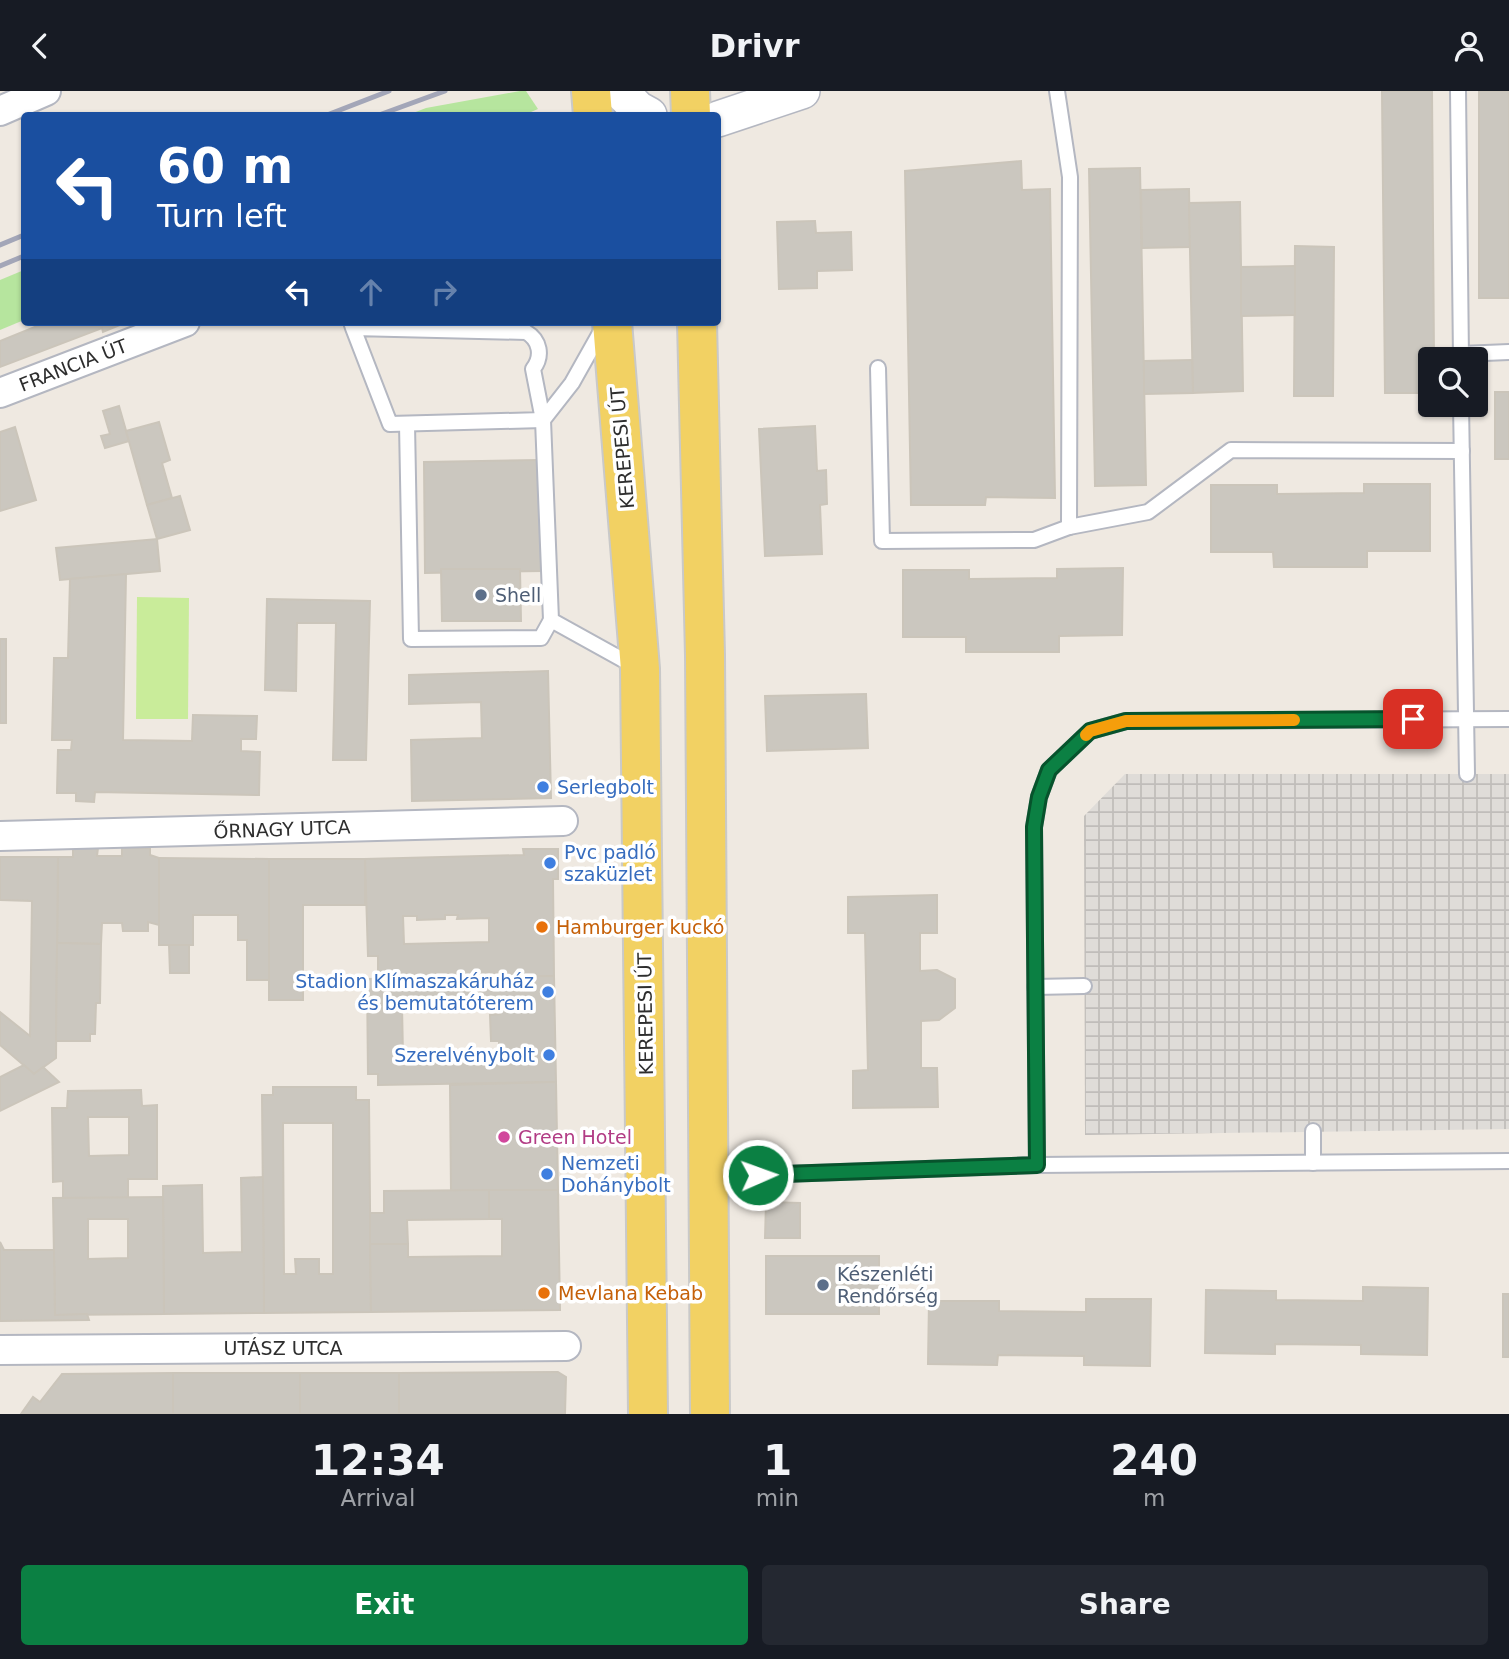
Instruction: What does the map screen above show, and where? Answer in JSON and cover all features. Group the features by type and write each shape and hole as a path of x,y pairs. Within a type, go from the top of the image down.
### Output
{"main road":[{"path":"591,91 593,112"},
{"path":"690,91 691,112"},
{"name":"KEREPESI ÚT","path":"612,326 640,669 649,1414"},
{"path":"697,326 704,641 710,1414"},
{"path":"647,1170 708,1169"}],"street":[{"path":"0,111 46,91"},
{"path":"620,91 644,112"},
{"path":"721,117 757,96 802,91"},
{"name":"FRANCIA ÚT","path":"0,393 175,326"},
{"name":"ŐRNAGY UTCA","path":"0,836 563,821"},
{"name":"UTÁSZ UTCA","path":"0,1350 566,1346"}],"lane":[{"path":"1057,91 1070,177 1069,527"},
{"path":"1458,91 1461,347"},
{"path":"352,326 390,424 543,420"},
{"path":"377,326 526,332 534,338 539,358 533,369 543,420 551,620 541,638 411,639 407,424"},
{"path":"543,420 572,383 604,326"},
{"path":"1488,354 1509,352"},
{"path":"878,368 882,541 1034,540 1069,527 1149,512 1231,450 1462,451"},
{"path":"1461,417 1466,774"},
{"path":"551,620 640,669"},
{"path":"1037,1165 1034,827 1039,797 1049,770 1090,731 1126,721 1509,719"},
{"path":"1035,986 1084,986"},
{"path":"1313,1131 1313,1163"},
{"path":"708,1169 758,1175 1037,1165 1509,1161"}],"green space":[{"path":"526,91 538,109 531,112 416,112"},
{"path":"21,271 21,321 0,330 0,280"},
{"path":"137,597 189,598 188,719 136,719"}],"shaded area":[{"path":"1125,774 1509,774 1509,1129 1085,1135 1084,816"}],"building":[{"path":"1382,91 1432,91 1434,347 1418,347 1418,393 1385,393"},
{"path":"1479,91 1509,91 1509,298 1479,298"},
{"path":"1021,161 1022,190 1050,189 1055,498 986,497 985,505 911,505 905,171"},
{"path":"1140,168 1146,485 1095,486 1089,169"},
{"path":"1189,189 1190,247 1142,248 1141,190"},
{"path":"1240,202 1243,391 1193,393 1189,203"},
{"path":"815,221 816,233 851,232 852,270 817,271 817,288 779,289 777,222"},
{"path":"1295,246 1334,247 1333,396 1294,396"},
{"path":"1295,266 1295,315 1241,316 1241,267"},
{"path":"37,326 118,326 103,332 102,328 0,367 0,341"},
{"path":"1192,360 1193,393 1144,394 1144,361"},
{"path":"1495,392 1509,392 1509,459 1495,459"},
{"path":"119,406 129,441 105,448 101,436 110,434 103,411"},
{"path":"159,422 170,460 162,463 172,498 147,505 126,431"},
{"path":"815,426 817,471 826,470 827,504 820,505 822,554 765,556 759,429"},
{"path":"15,427 36,500 0,511 0,432"},
{"path":"539,460 541,571 425,573 424,462"},
{"path":"1364,484 1430,484 1430,551 1367,551 1367,567 1274,567 1273,552 1211,552 1211,485 1277,485 1277,494 1364,493"},
{"path":"180,496 190,530 157,539 147,505"},
{"path":"157,539 160,571 60,580 56,548"},
{"path":"1123,568 1122,635 1059,636 1059,652 966,652 966,637 903,637 903,570 969,570 969,579 1057,578 1057,569"},
{"name":"Shell","path":"441,569 520,569 521,621 442,621"},
{"path":"126,574 123,740 192,741 193,715 257,716 256,739 241,739 241,751 260,752 259,795 95,792 94,802 76,801 76,793 57,793 58,750 71,750 72,740 52,740 54,658 68,658 70,579"},
{"path":"267,599 370,601 366,760 333,760 336,623 297,623 296,691 265,690"},
{"path":"0,639 6,639 6,723 0,723"},
{"path":"548,671 551,798 412,801 411,740 482,738 481,702 409,704 409,675"},
{"path":"866,694 868,748 767,751 765,696"},
{"path":"122,847 150,848 150,855 159,858 159,925 148,922 148,931 123,931 122,923 102,923 101,944 57,943 58,857 73,857 73,848 98,848 97,856 122,856"},
{"path":"523,849 558,849 558,879 553,879 554,976 378,979 378,956 368,956 365,859 524,855","holes":["445,915 458,915 457,919 489,918 489,942 404,944 403,916 417,916 417,920 445,919"]},
{"path":"0,857 58,857 56,1058 34,1074 0,1045 0,1012 30,1036 32,901 0,900"},
{"path":"159,858 269,859 270,980 247,980 247,940 238,940 238,915 193,915 193,945 159,945"},
{"path":"269,859 365,859 365,905 303,905 303,1000 269,1000"},
{"path":"937,895 937,933 920,933 920,971 937,970 955,979 955,1008 939,1020 921,1021 921,1068 937,1068 938,1107 853,1108 853,1071 868,1070 865,933 848,933 848,897"},
{"path":"57,943 101,944 100,1003 96,1003 95,1034 90,1034 90,1041 56,1041"},
{"path":"169,945 189,945 189,973 170,973"},
{"path":"554,976 556,1082 378,1085 378,1074 368,1074 367,979","holes":["499,1003 500,1014 490,1015 491,1041 499,1041 499,1054 403,1056 402,1006"]},
{"path":"24,1065 34,1074 43,1067 59,1082 0,1111 0,1077"},
{"name":"Green Hotel","path":"556,1082 558,1190 451,1191 450,1085"},
{"path":"273,1087 356,1087 356,1100 369,1100 371,1312 264,1313 262,1095 273,1095","holes":["283,1123 333,1123 333,1274 319,1274 319,1259 295,1259 296,1274 284,1274"]},
{"path":"141,1090 142,1106 157,1105 157,1179 128,1179 128,1198 63,1198 63,1181 53,1182 52,1108 67,1108 68,1091","holes":["88,1117 129,1117 129,1155 89,1156"]},
{"path":"263,1177 264,1313 164,1314 163,1186 202,1185 203,1253 242,1252 241,1178"},
{"path":"489,1190 558,1190 560,1310 371,1312 370,1244 408,1244 408,1257 502,1256 502,1219 489,1219"},
{"path":"489,1190 489,1219 407,1220 408,1244 370,1244 370,1213 384,1213 384,1191"},
{"path":"163,1197 164,1314 55,1315 53,1198","holes":["88,1219 128,1219 128,1258 88,1259"]},
{"path":"766,1202 800,1203 800,1238 765,1238"},
{"path":"0,1242 4,1250 54,1250 55,1315 87,1314 89,1320 0,1321"},
{"name":"Készenléti Rendőrség","path":"766,1256 879,1256 879,1314 766,1314"},
{"path":"1363,1287 1428,1288 1427,1355 1361,1354 1361,1345 1275,1344 1275,1354 1205,1353 1206,1290 1276,1291 1276,1300 1363,1301"},
{"path":"1503,1294 1509,1294 1509,1357 1503,1357"},
{"path":"1086,1299 1151,1299 1150,1366 1084,1365 1084,1356 998,1355 997,1365 928,1364 929,1301 999,1301 999,1311 1086,1312"},
{"path":"558,1372 566,1377 565,1414 399,1414 399,1373"},
{"path":"173,1373 300,1373 300,1414 173,1414"},
{"path":"173,1373 173,1414 21,1414 33,1397 40,1402 62,1374"},
{"path":"300,1373 399,1373 399,1414 300,1414"}],"railway":[{"path":"335,112 389,91"},
{"path":"387,112 445,91"},
{"path":"0,245 21,236"},
{"path":"0,266 21,257"}],"slow traffic":[{"path":"1086,735 1090,731 1126,721 1294,720"}],"place":[{"name":"Shell","path":"481,595"},
{"name":"Serlegbolt","path":"543,787"},
{"name":"Pvc padló szaküzlet","path":"550,863"},
{"name":"Hamburger kuckó","path":"542,927"},
{"name":"Stadion Klímaszakáruház és bemutatóterem","path":"548,992"},
{"name":"Szerelvénybolt","path":"549,1055"},
{"name":"Green Hotel","path":"504,1137"},
{"name":"Nemzeti Dohánybolt","path":"547,1174"},
{"name":"Készenléti Rendőrség","path":"823,1285"},
{"name":"Mevlana Kebab","path":"544,1293"}],"route":[{"path":"758,1175 1037,1165 1034,827 1039,797 1049,770 1090,731 1126,721 1413,719"}]}
